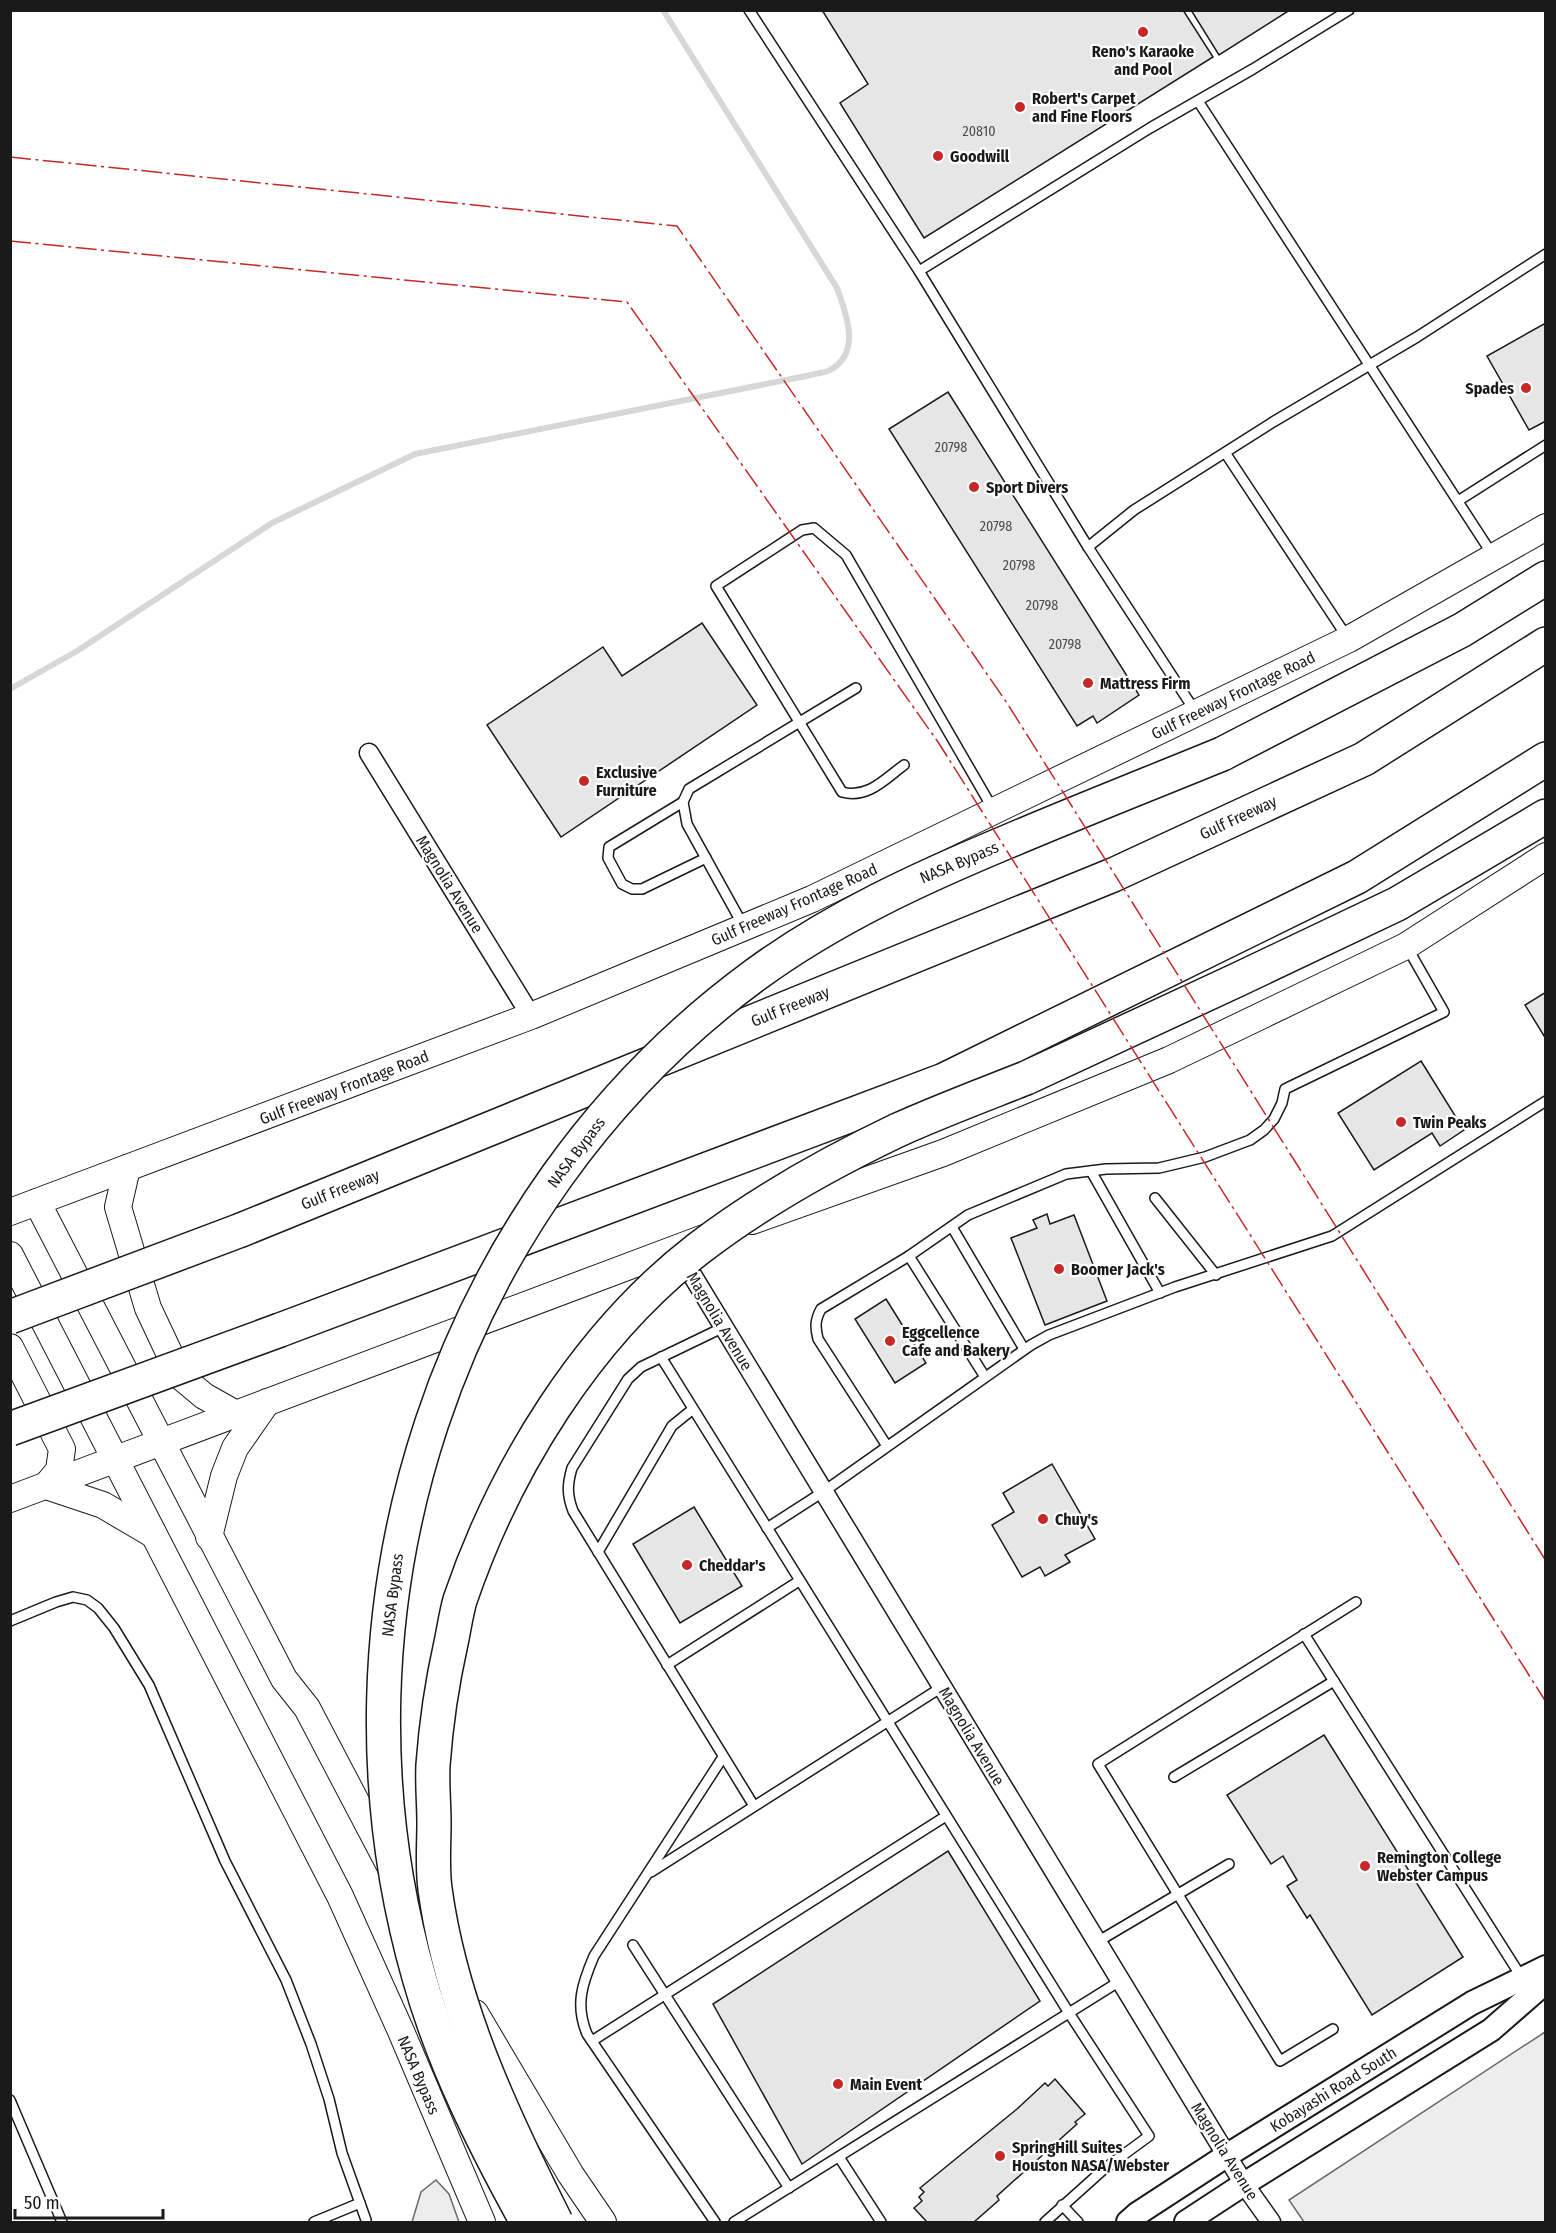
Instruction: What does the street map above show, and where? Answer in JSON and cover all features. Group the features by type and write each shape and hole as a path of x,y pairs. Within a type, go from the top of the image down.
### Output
{"highway":[{"name":"NASA Bypass","path":"527,2223 463,2096 433,2021 419,1977 395,1872 387,1793 384,1723 385,1661 396,1555 423,1445 466,1333 491,1281 522,1228 556,1176 592,1129 669,1046 731,993 809,939 911,883 1222,754 1462,630 1545,578"},
{"name":"Gulf Freeway","path":"10,1317 241,1230 1113,874 1364,759 1545,644"},
{"path":"10,1429 944,1080 1357,877 1545,759"},
{"path":"556,2223 524,2157 474,2041 453,1974 435,1887 433,1767 444,1674 459,1602 493,1518 531,1445 583,1366 635,1304 698,1249 764,1203 835,1162 899,1130 1026,1078 1397,904 1545,816"}],"main road":[{"name":"Gulf Freeway Frontage Road","path":"10,1212 531,1016 812,899 1349,639 1545,526"},
{"path":"10,1499 676,1248 943,1153 1158,1064 1406,946 1545,856"},
{"path":"127,1168 118,1207 148,1308 180,1376 204,1396 236,1414"},
{"path":"37,1202 284,1679 307,1708 379,1848 571,2175 603,2223"},
{"name":"NASA Bypass","path":"10,1255 340,1896 400,2029 482,2223"},
{"path":"10,1347 62,1449 60,1470 46,1486"},
{"path":"209,1537 224,1476 235,1448 267,1402"},
{"path":"46,1486 103,1505 154,1535"}],"street":[{"name":"Magnolia Avenue","path":"369,753 531,1016"},
{"name":"Magnolia Avenue","path":"676,1248 1226,2156 1271,2223"},
{"name":"Kobayashi Road South","path":"1128,2223 1137,2214 1226,2156 1472,2003 1545,1967"},
{"name":"Kobayashi Road South","path":"1186,2223 1244,2184 1491,2030 1545,1982"}],"lane":[{"path":"749,10 919,271 1088,547 1197,713"},
{"path":"919,271 1150,128 1349,10"},
{"path":"1198,101 1494,557"},
{"path":"1088,547 1134,510 1369,363 1417,337 1545,254"},
{"path":"1458,501 1545,446"},
{"path":"1226,453 1349,639"},
{"path":"904,765 868,792 854,795 842,792 716,586 802,530 814,528 846,555 994,811"},
{"path":"744,927 687,824 684,802 689,789 856,688"},
{"path":"684,802 609,847 608,858 622,884 632,889 642,889 706,858"},
{"path":"887,1446 818,1339 815,1328 816,1319 821,1310 909,1256 968,1215 1066,1174 1159,1168 1205,1157 1250,1140 1274,1119 1282,1103 1285,1089 1444,1012 1406,946"},
{"path":"766,1528 823,1492 1024,1349 1049,1335 1160,1293 1332,1236 1545,1101"},
{"path":"1091,1171 1160,1293"},
{"path":"1155,1198 1216,1275"},
{"path":"952,1227 1024,1349"},
{"path":"909,1256 985,1377"},
{"path":"724,1327 641,1367 628,1379 572,1468 568,1482 568,1495 573,1511 753,1806"},
{"path":"661,1357 1069,2013 1149,2136 1104,2169 1062,2205 1045,2223"},
{"path":"598,1552 672,1426 693,1409"},
{"path":"667,1665 799,1581"},
{"path":"10,1621 73,1597 87,1600 98,1608 114,1628 149,1685 225,1861 286,1980 329,2099 342,2153 366,2220"},
{"path":"1333,2029 1280,2061 1098,1764 1356,1602"},
{"path":"1304,1634 1522,1978"},
{"path":"1174,1777 1334,1681"},
{"path":"647,1875 942,1686"},
{"path":"715,2223 592,2041 580,2018 587,1974 594,1956 723,1757"},
{"path":"592,2041 946,1816"},
{"path":"1097,1942 1229,1864"},
{"path":"633,1945 789,2188"},
{"path":"734,2223 1120,1981"},
{"path":"10,2100 62,2223"},
{"path":"839,2157 881,2223"},
{"path":"314,2223 360,2203"},
{"path":"1062,2205 1078,2223"}],"shaded area":[{"path":"1545,2032 1545,2222 1304,2222 1289,2200"},
{"path":"436,2180 449,2194 459,2222 412,2222 421,2192"}],"building":[{"path":"822,10 1183,10 1213,57 924,238 840,103 868,84"},
{"path":"1191,10 1290,10 1219,55"},
{"name":"Spades","path":"1544,324 1546,327 1546,421 1529,430 1487,356"},
{"path":"948,392 1139,695 1097,723 1093,716 1077,726 889,429"},
{"name":"Exclusive Furniture","path":"702,623 757,705 561,837 487,725 603,647 622,676"},
{"path":"1546,992 1546,1039 1525,1005"},
{"name":"Twin Peaks","path":"1421,1061 1464,1130 1440,1146 1432,1133 1374,1170 1338,1113"},
{"name":"Boomer Jack's","path":"1047,1214 1050,1224 1074,1215 1107,1301 1045,1325 1011,1238 1037,1228 1033,1220"},
{"name":"Eggcellence Cafe and Bakery","path":"886,1299 926,1363 895,1383 855,1319"},
{"name":"Chuy's","path":"1052,1464 1095,1539 1065,1555 1070,1562 1045,1576 1040,1567 1022,1577 992,1525 1014,1512 1003,1493"},
{"name":"Cheddar's","path":"694,1507 742,1586 680,1623 633,1544"},
{"path":"1324,1735 1463,1957 1372,2015 1310,1915 1307,1918 1287,1886 1297,1880 1283,1856 1271,1864 1227,1795"},
{"name":"Main Event","path":"948,1851 1040,2001 802,2164 713,2004"},
{"name":"SpringHill Suites Houston NASA/Webster","path":"1055,2079 1085,2114 1075,2122 1077,2124 997,2196 999,2200 974,2222 927,2222 914,2208 922,2201 919,2197 924,2192 920,2188 1017,2109 1045,2083 1048,2086"}],"waterway":[{"path":"10,689 77,651 272,523 415,454 823,372 840,363 846,354 849,332 837,288 663,10"}],"power":[{"path":"10,157 677,226 1007,703 1546,1561"},
{"path":"10,241 627,302 938,742 1546,1702"}],"place":[{"name":"Reno's Karaoke and Pool","path":"1143,32"},
{"name":"Robert's Carpet and Fine Floors","path":"1020,107"},
{"name":"Goodwill","path":"938,156"},
{"name":"Spades","path":"1526,388"},
{"name":"Sport Divers","path":"974,487"},
{"name":"Mattress Firm","path":"1088,683"},
{"name":"Exclusive Furniture","path":"584,781"},
{"name":"Twin Peaks","path":"1401,1122"},
{"name":"Boomer Jack's","path":"1059,1269"},
{"name":"Eggcellence Cafe and Bakery","path":"890,1341"},
{"name":"Chuy's","path":"1043,1519"},
{"name":"Cheddar's","path":"687,1565"},
{"name":"Remington College Webster Campus","path":"1365,1866"},
{"name":"Main Event","path":"838,2084"},
{"name":"SpringHill Suites Houston NASA/Webster","path":"1000,2156"}]}
